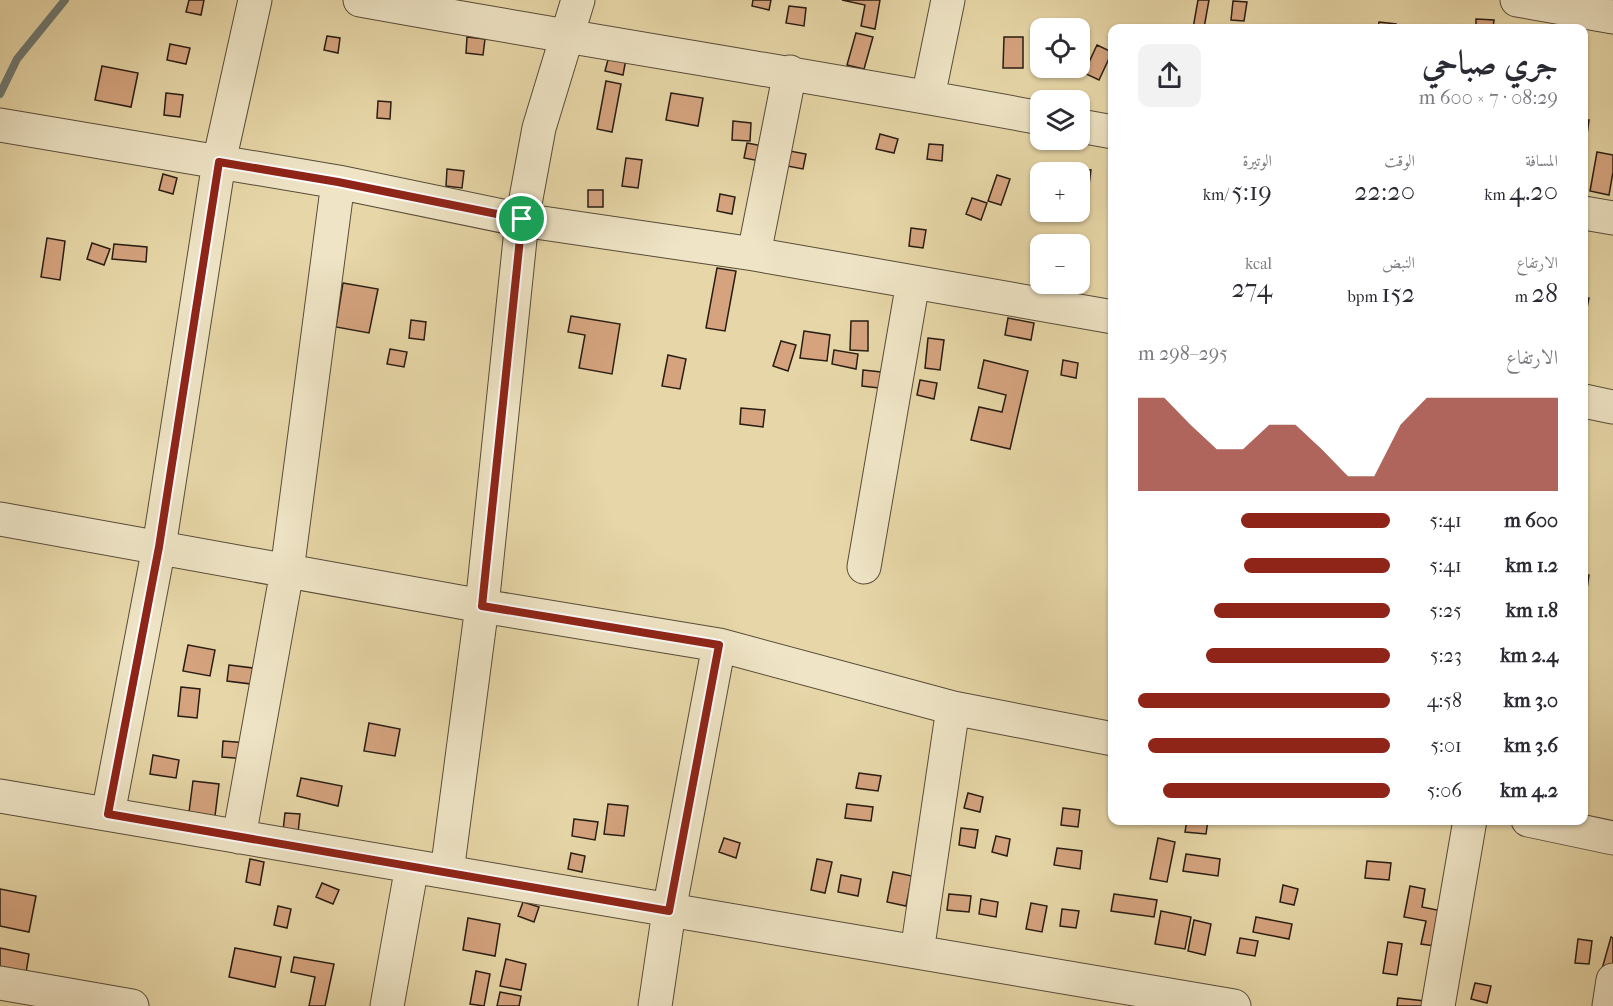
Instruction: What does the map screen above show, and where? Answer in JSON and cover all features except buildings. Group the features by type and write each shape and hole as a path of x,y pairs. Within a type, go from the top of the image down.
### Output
{"street":[{"path":"108,814 159,547 219,162 255,0"},
{"path":"360,0 567,38 790,72 1030,116"},
{"path":"447,872 482,606 522,219 539,128 578,0"},
{"path":"928,97 948,0"},
{"path":"1517,24 1520,0 1613,17"},
{"path":"754,254 790,72"},
{"path":"0,125 338,182 522,219 754,254 1108,316"},
{"path":"1090,128 1108,131"},
{"path":"239,837 287,571 338,182"},
{"path":"1588,214 1613,218"},
{"path":"864,567 913,282"},
{"path":"1588,403 1613,407"},
{"path":"0,519 482,606 719,645 953,708 1108,738"},
{"path":"655,1006 669,911 719,645"},
{"path":"917,952 953,708"},
{"path":"0,796 917,952 1128,996 1234,1006"},
{"path":"1438,1006 1469,825"},
{"path":"1552,825 1613,838"},
{"path":"387,1006 412,866"},
{"path":"1608,1006 1613,980"},
{"path":"0,983 132,1006"}],"waterway":[{"path":"0,94 17,59 65,0"}],"route":[{"path":"219,162 338,182 522,219 482,606 719,645 669,911 108,814 159,547 219,162"}]}
